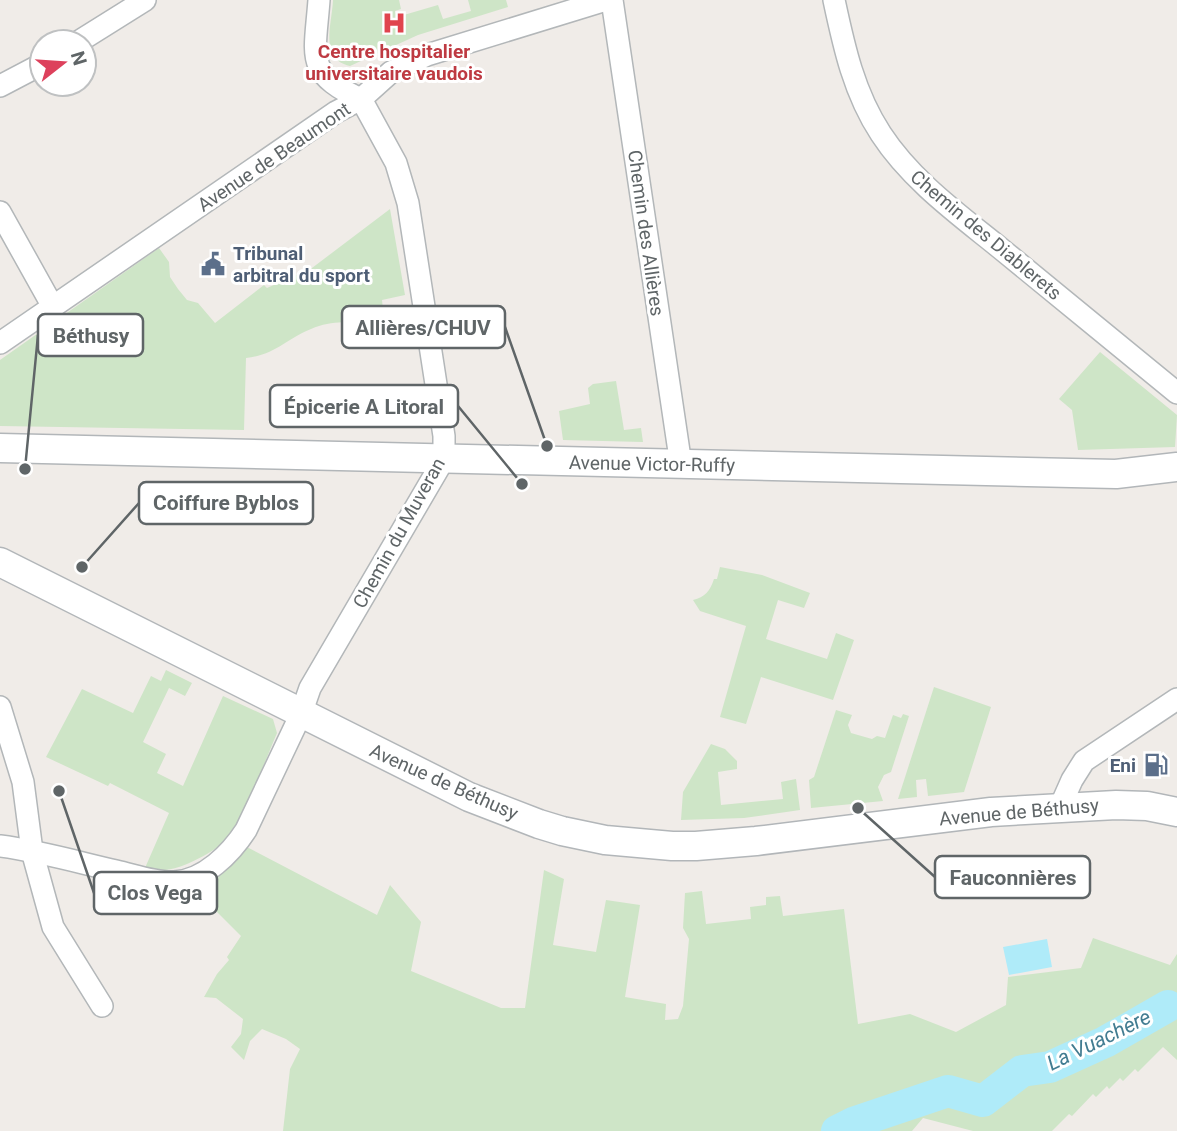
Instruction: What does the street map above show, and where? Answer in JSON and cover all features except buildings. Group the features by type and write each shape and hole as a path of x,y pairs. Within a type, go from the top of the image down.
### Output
{"street":[{"path":"98,29 145,0"},
{"path":"319,0 315,56 324,77 337,88 361,99"},
{"name":"Avenue de Beaumont","path":"0,343 336,112 361,99 391,72 427,55 606,0"},
{"name":"Chemin des Allières","path":"612,0 681,466"},
{"name":"Chemin des Diablerets","path":"834,0 855,85 881,135 899,158 918,179 976,229 1177,393"},
{"path":"0,86 28,71"},
{"name":"Chemin du Muveran","path":"0,846 32,850 177,882 202,872 229,852 246,830 301,714 310,688 444,459 444,436 408,203 396,163 361,99"},
{"path":"2,223 53,307"},
{"name":"Avenue Victor-Ruffy","path":"0,448 681,466 1116,474 1177,467"},
{"name":"Avenue de Béthusy","path":"0,562 469,797 539,824 605,840 696,846 991,812 1060,807 1129,805 1177,812"},
{"path":"1060,807 1084,761 1177,699"},
{"path":"0,707 23,782 32,850 53,927 102,1006"}],"green space":[{"name":"Centre hospitalier universitaire vaudois","path":"333,0 399,0 401,9 395,11 397,17 438,5 443,19 471,11 468,0 506,0 508,7 418,35 350,66 340,62 331,48"},
{"path":"390,209 405,295 382,300 383,310 315,327 265,354 246,358 244,430 0,426 0,360 159,248 169,262 170,277 178,289 187,300 198,303 215,323 264,285 267,288 312,268"},
{"path":"1100,352 1177,415 1175,447 1078,450 1072,410 1059,399"},
{"path":"616,381 624,430 641,428 643,442 563,440 559,411 590,404 588,388 593,384"},
{"path":"720,567 762,575 810,593 804,608 778,600 766,639 827,659 836,633 854,640 833,700 761,677 746,724 720,717 746,626 700,611 693,600 709,590 714,579 717,579"},
{"path":"166,670 192,683 185,696 169,688 143,742 166,754 157,773 183,786 223,696 273,719 277,733 247,804 224,841 212,851 187,864 156,870 145,868 169,813 110,783 108,786 46,757 82,689 133,713 151,676 161,681"},
{"path":"934,687 991,707 964,792 928,796 926,779 916,780 917,797 898,799"},
{"path":"836,710 852,715 848,725 851,733 872,739 877,736 885,738 893,715 901,718 903,714 909,716 891,772 884,775 878,787 883,801 811,808 809,780 814,777"},
{"path":"711,744 725,749 737,761 737,769 718,772 721,805 783,799 781,782 796,779 800,810 744,818 681,820 683,792"},
{"path":"245,846 377,915 390,885 421,922 411,971 501,1008 525,1008 544,870 564,879 553,945 596,952 606,900 640,905 625,997 666,1004 665,1020 678,1019 683,1006 689,939 683,928 685,893 702,891 706,924 751,919 750,907 766,905 766,897 780,896 783,916 844,909 858,1024 910,1014 956,1032 1006,1005 1008,977 1081,968 1093,938 1170,965 1177,954 1177,1060 1163,1047 1138,1072 1135,1069 1123,1081 1120,1078 1096,1097 1093,1094 1072,1116 1069,1114 1052,1131 973,1131 923,1118 912,1131 283,1131 290,1069 300,1049 286,1039 262,1029 250,1041 244,1060 231,1047 241,1034 243,1019 216,998 204,997 217,974 229,960 227,957 241,936 212,907 215,904 207,896 202,899 193,890"}],"water":[{"path":"1047,939 1052,967 1009,975 1003,947"},
{"name":"La Vuachère","path":"1140,1010 1147,1019 1141,1033 1131,1045 1118,1049 1105,1042 1115,1020"}],"waterway":[{"name":"La Vuachère","path":"837,1131 853,1123 948,1091 983,1101 1022,1071 1050,1067 1105,1042 1168,1006"}],"place":[{"name":"Centre hospitalier universitaire vaudois","path":"394,23"},
{"name":"Tribunal arbitral du sport","path":"213,264"},
{"name":"Allières/CHUV","path":"547,446"},
{"name":"Béthusy","path":"25,469"},
{"name":"Épicerie A Litoral","path":"522,484"},
{"name":"Coiffure Byblos","path":"82,567"},
{"name":"Eni","path":"1156,765"},
{"name":"Clos Vega","path":"59,791"},
{"name":"Fauconnières","path":"858,808"}]}
